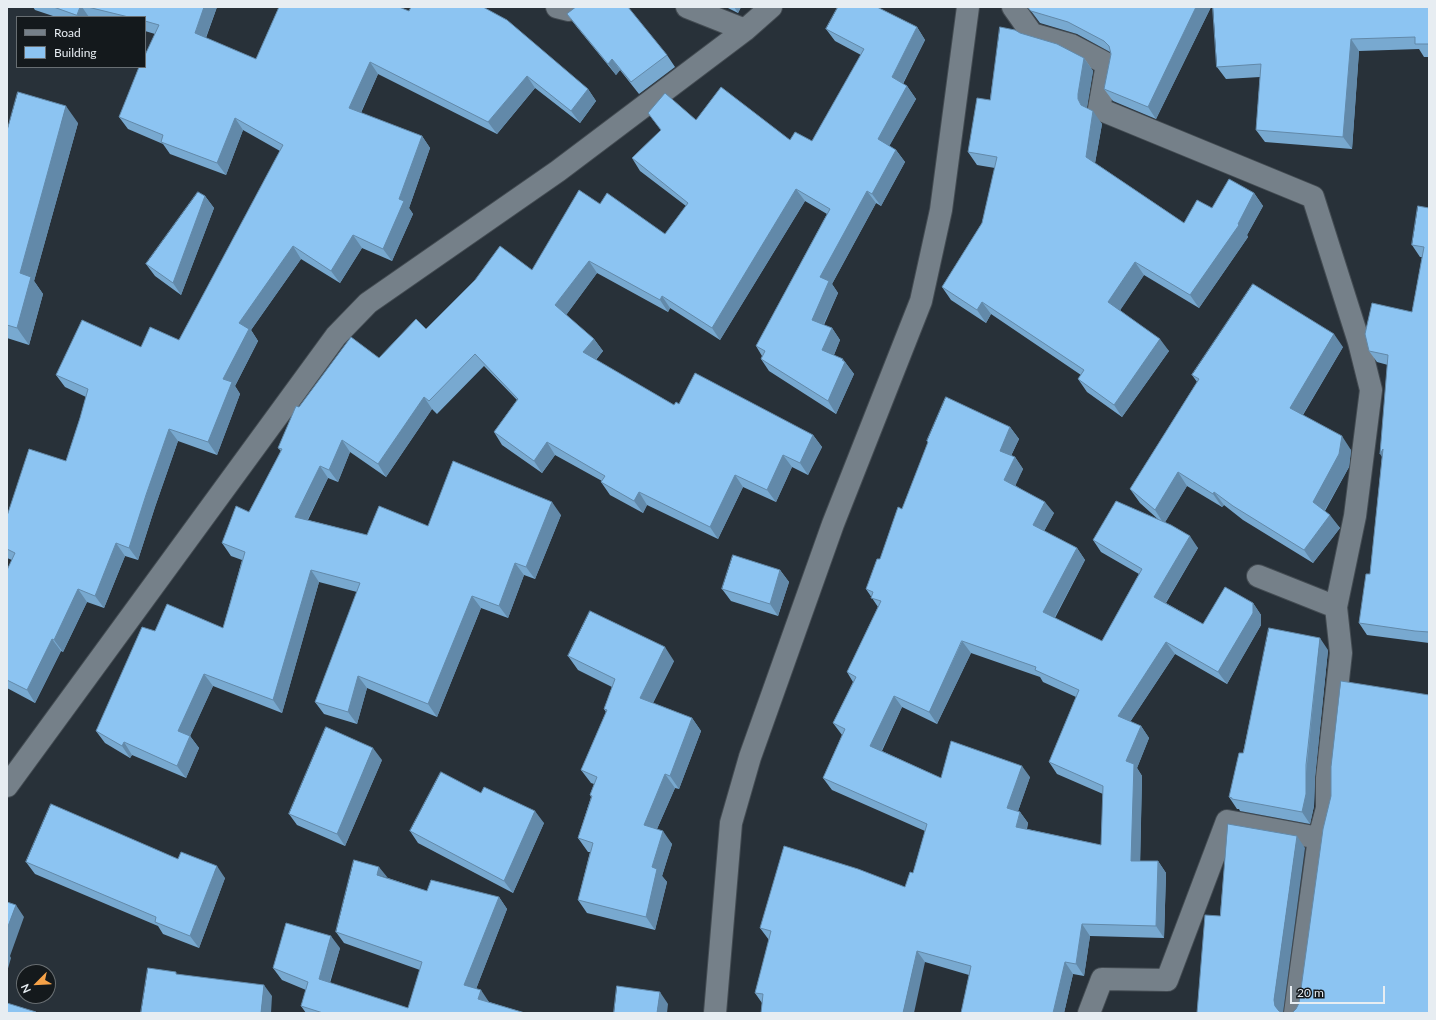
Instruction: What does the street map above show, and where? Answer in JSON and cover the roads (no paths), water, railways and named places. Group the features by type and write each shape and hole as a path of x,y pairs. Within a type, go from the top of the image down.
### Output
{"street":[{"path":"557,7 569,10 572,7"},
{"path":"687,7 745,30"},
{"path":"7,786 336,336 368,303 558,171 745,30 771,7"},
{"path":"715,1013 731,823 750,757 833,524 921,301 941,210 968,7"},
{"path":"1012,7 1032,34 1070,45 1107,64 1099,109 1313,197 1360,342 1371,390 1355,516 1336,607 1341,653 1327,778 1327,808 1319,838 1295,1013"},
{"path":"1258,576 1336,607"},
{"path":"1089,1013 1102,979 1167,980 1227,821 1319,838"}]}
